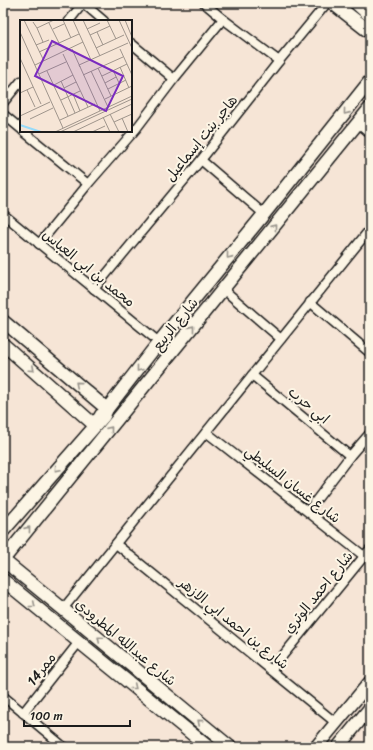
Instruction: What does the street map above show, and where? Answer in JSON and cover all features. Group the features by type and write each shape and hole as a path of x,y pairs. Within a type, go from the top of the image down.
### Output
{"highway":[{"path":"358,3 370,14"}],"main road":[{"path":"333,3 370,32"}],"street":[{"path":"70,20 83,3 103,20"},
{"path":"204,3 222,19 279,61"},
{"name":"هاجر بنت إسماعيل","path":"94,289 201,160 327,3"},
{"path":"134,127 222,19"},
{"path":"132,44 174,79"},
{"name":"شارع الربيع","path":"3,531 104,416 105,407 264,214 370,81"},
{"path":"3,103 20,83"},
{"name":"شارع الربيع","path":"3,560 370,108"},
{"path":"3,114 20,128"},
{"path":"358,123 370,134"},
{"path":"24,132 88,184"},
{"path":"40,244 130,132"},
{"path":"201,160 264,214"},
{"name":"محمد بن ابي العباس","path":"3,214 159,342"},
{"path":"63,609 370,229"},
{"path":"223,289 281,339"},
{"path":"310,302 368,348"},
{"path":"3,321 105,407 100,418 91,422 3,344"},
{"name":"ابي حرب","path":"252,375 350,456"},
{"name":"شارع غسان السليطي","path":"206,432 364,556"},
{"path":"308,511 350,456 370,433"},
{"name":"شارع بن احمد ابي الازهر","path":"116,544 336,723"},
{"name":"شارع احمد الوتري","path":"271,670 370,548"},
{"name":"شارع عبدالله المطرودي","path":"3,560 230,747"},
{"name":"شارع عبدالله المطرودي","path":"3,580 203,745"},
{"name":"ممر14","path":"23,713 79,642"},
{"path":"316,747 370,682"},
{"path":"3,696 64,747"},
{"path":"338,747 370,708"}]}
